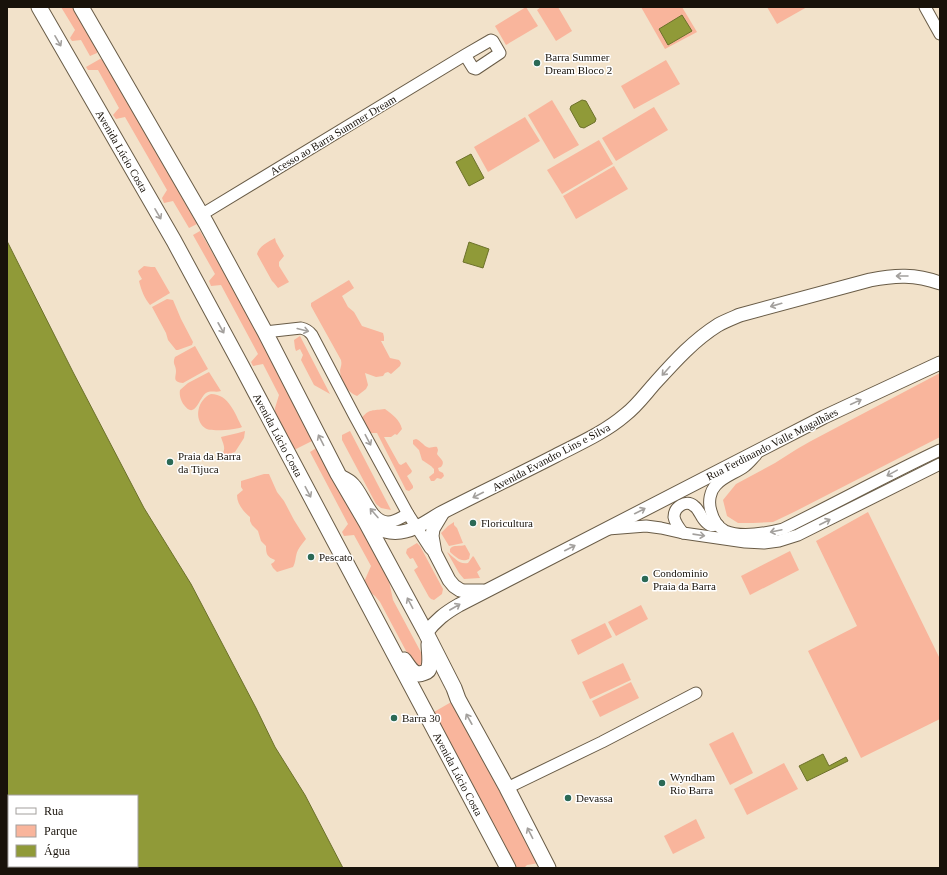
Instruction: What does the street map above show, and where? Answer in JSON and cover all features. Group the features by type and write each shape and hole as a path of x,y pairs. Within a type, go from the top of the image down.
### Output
{"main road":[{"name":"Avenida Lúcio Costa","path":"39,7 174,241 508,868"},
{"path":"81,7 206,223 338,474 366,522 427,636 454,688 458,699 507,788 548,868"},
{"path":"374,615 413,672 418,674 428,671 429,668 430,662 427,636"}],"street":[{"path":"925,7 940,34"},
{"name":"Acesso ao Barra Summer Dream","path":"201,215 465,55"},
{"name":"Avenida Evandro Lins e Silva","path":"366,522 380,530 391,533 405,532 417,528 442,512 580,444 606,429 633,408 689,347 702,336 720,324 740,315 870,280 906,276 922,278 940,283"},
{"path":"264,332 300,328 306,329 312,335 408,514 430,548 435,553"},
{"name":"Rua Ferdinando Valle Magalhães","path":"427,636 435,621 486,591 762,448 940,362"},
{"path":"762,448 744,466 716,484 712,492 710,509 718,526 724,530 741,534 771,532 783,529 901,468 940,450"},
{"path":"892,488 906,475 940,457"},
{"path":"605,530 646,526 745,542 764,543 779,541 798,535 940,464"},
{"path":"338,474 353,482 373,514 379,519 388,522 408,514"},
{"path":"683,533 677,525 674,517 679,506 684,504 691,504 694,506 708,525 718,526"},
{"path":"442,512 433,529 432,536 435,553 449,580 460,590 486,591"},
{"path":"507,788 602,742 696,693"}],"green space":[{"path":"61,7 72,7 97,49 97,53 90,56 81,40 72,41 70,38 75,30"},
{"path":"526,7 538,26 506,45 495,26"},
{"path":"541,7 558,7 572,31 556,41 537,10"},
{"path":"641,7 682,7 697,32 665,49"},
{"path":"767,7 807,7 777,24"},
{"path":"100,59 103,60 197,224 189,228 173,201 164,203 162,198 167,190 125,117 116,119 113,115 119,108 98,70 88,70 86,67"},
{"path":"666,60 680,84 634,109 621,86"},
{"path":"552,100 579,145 554,159 528,115"},
{"path":"654,107 668,130 616,161 602,138"},
{"path":"525,117 540,141 488,172 474,147"},
{"path":"599,140 613,164 562,194 547,170"},
{"path":"614,166 628,189 576,219 563,196"},
{"path":"200,231 254,326 314,440 294,450 275,414 275,408 279,395 263,364 253,366 251,362 258,354 221,285 211,286 209,281 215,274 193,235"},
{"path":"275,238 284,256 279,262 279,266 289,282 278,288 272,281 257,254 262,246"},
{"path":"144,266 155,267 170,293 150,305 143,294 139,281 142,279 138,271"},
{"path":"349,280 354,288 342,296 348,307 354,312 362,326 383,333 384,341 381,341 390,358 399,360 401,363 400,366 391,374 388,372 383,376 376,377 365,373 368,385 366,389 357,396 347,389 343,382 340,374 341,360 311,306 311,303"},
{"path":"167,299 173,300 193,342 192,345 176,350 168,340 166,333 152,307"},
{"path":"300,336 330,394 314,385 301,360 303,355 300,349 296,351 294,340"},
{"path":"195,346 208,369 183,383 177,382 175,379 175,357"},
{"path":"209,372 221,391 206,393 194,409 188,409 181,400 180,390 188,383"},
{"path":"940,373 940,437 773,522 738,523 727,516 723,500 736,484 811,441"},
{"path":"211,394 222,397 227,401 242,427 229,430 212,430 205,428 201,424 198,415 200,405 203,400"},
{"path":"385,409 398,420 402,429 397,435 395,434 391,437 384,437 399,464 401,465 406,462 412,471 407,476 413,486 413,488 409,491 406,490 377,433 368,433 361,419 366,413 374,410"},
{"path":"245,431 244,438 235,452 232,453 228,459 224,459 224,447 221,437"},
{"path":"350,431 391,510 381,508 376,504 342,440 342,435"},
{"path":"416,439 428,448 437,447 437,454 443,462 441,467 438,468 444,476 441,479 437,478 434,481 431,481 429,477 434,473 434,469 422,460 419,450 413,444 413,440"},
{"path":"318,447 389,581 393,600 424,658 424,665 419,667 413,664 380,602 371,593 364,582 371,566 354,535 344,536 342,532 348,524 310,452"},
{"path":"264,474 269,474 277,492 284,501 306,539 296,554 293,567 277,572 271,564 275,560 270,558 268,555 266,546 261,541 258,531 252,525 250,517 241,507 237,498 237,495 243,490 241,487 241,481"},
{"path":"868,512 940,659 940,719 861,758 808,651 857,626 816,541"},
{"path":"454,522 463,543 449,546 441,533"},
{"path":"417,543 443,589 442,594 434,600 429,597 414,570 418,567 413,558 410,559 406,553 407,549"},
{"path":"465,545 470,554 469,559 461,560 450,552 451,547"},
{"path":"790,551 799,570 750,595 741,576"},
{"path":"447,552 462,563 468,563 473,556 481,569 477,572 480,578 464,579"},
{"path":"641,605 648,619 616,636 608,622"},
{"path":"605,623 612,637 578,655 571,640"},
{"path":"623,663 631,680 590,699 582,682"},
{"path":"631,682 639,698 600,717 592,701"},
{"path":"453,701 539,863 527,865 524,868 516,868 434,712"},
{"path":"733,732 753,773 730,785 709,744"},
{"path":"784,763 798,789 747,815 734,789"},
{"path":"696,819 705,838 673,854 664,836"}],"water":[{"path":"682,15 692,31 668,45 659,29"},
{"path":"582,100 586,101 596,119 595,122 584,128 580,127 570,109 571,106"},
{"path":"471,154 484,178 469,186 456,162"},
{"path":"7,241 144,508 191,584 275,747 305,795 343,868 7,868"},
{"path":"469,242 489,249 483,268 463,262"},
{"path":"823,754 829,766 846,757 848,761 807,781 799,766"}],"place":[{"name":"Barra Summer Dream Bloco 2","path":"537,63"},
{"name":"Praia da Barra da Tijuca","path":"170,462"},
{"name":"Floricultura","path":"473,523"},
{"name":"Pescato","path":"311,557"},
{"name":"Condominio Praia da Barra","path":"645,579"},
{"name":"Barra 30","path":"394,718"},
{"name":"Wyndham Rio Barra","path":"662,783"},
{"name":"Devassa","path":"568,798"}]}
